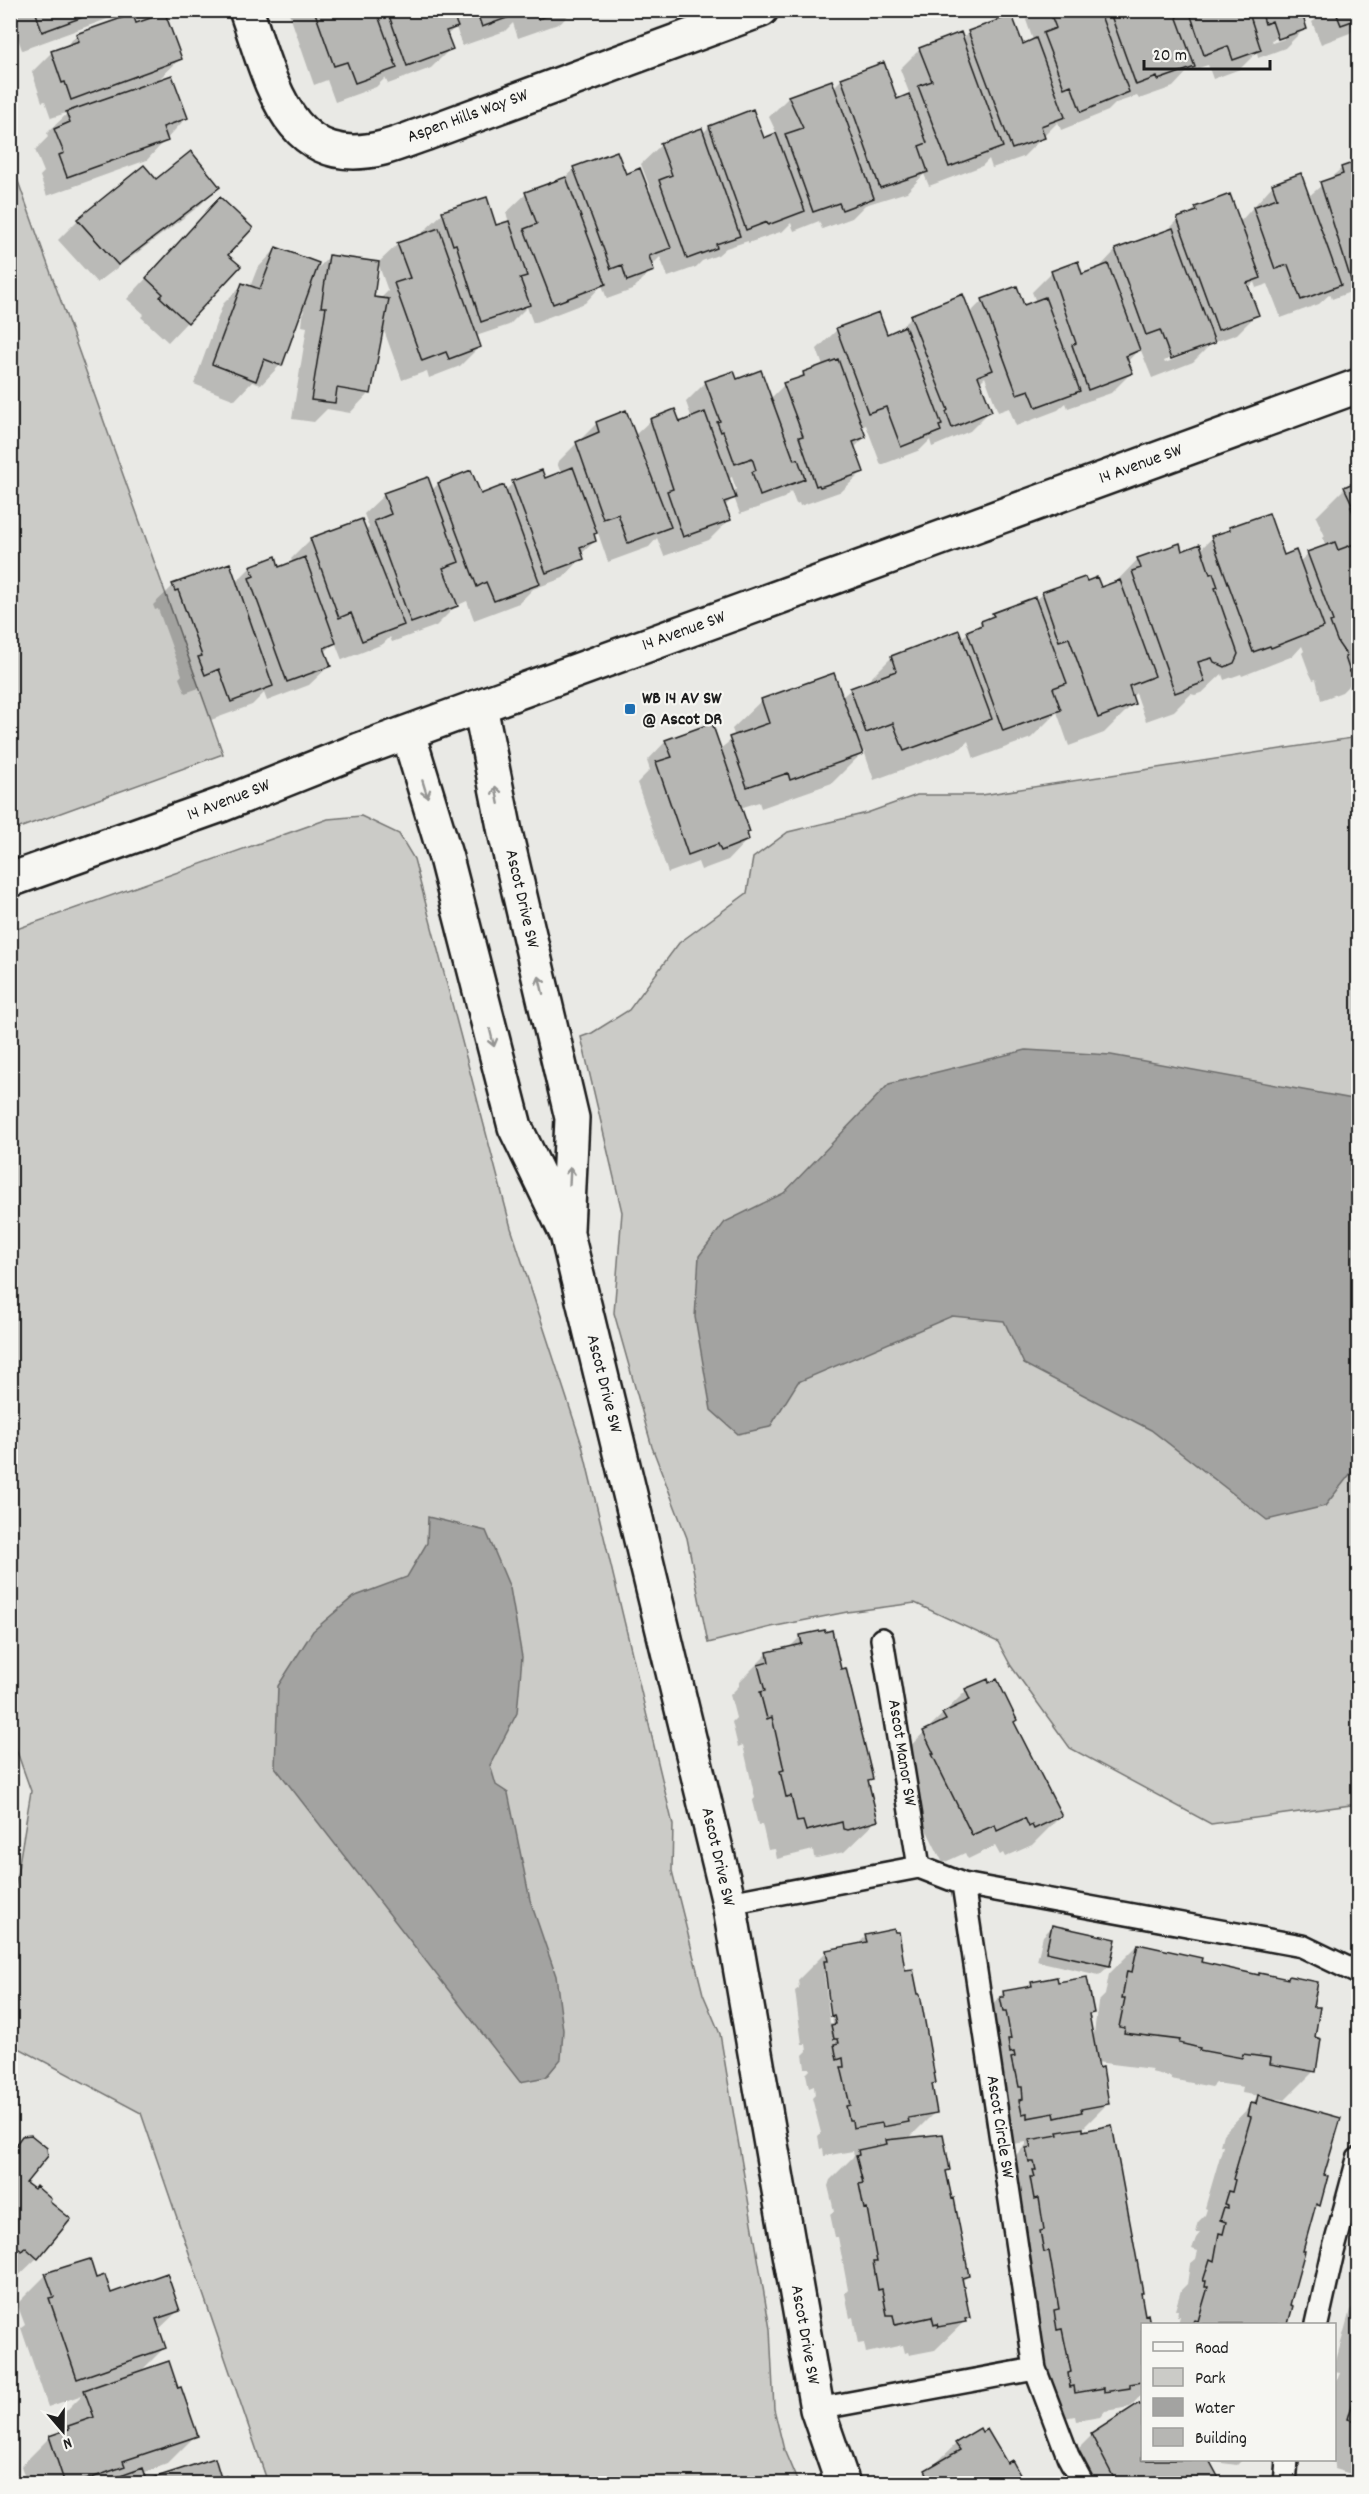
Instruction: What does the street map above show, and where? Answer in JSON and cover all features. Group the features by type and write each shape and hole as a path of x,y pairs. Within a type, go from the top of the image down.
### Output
{"street":[{"name":"Aspen Hills Way SW","path":"246,10 272,83 293,124 306,137 329,150 360,151 382,148 405,140 761,10"},
{"name":"14 Avenue SW","path":"10,880 221,805 480,706 1359,386"},
{"name":"Ascot Drive SW","path":"480,706 505,832 572,1118 567,1234"},
{"name":"Ascot Drive SW","path":"408,733 446,858 515,1127 567,1234 729,1903 817,2409 843,2484"}],"lane":[{"name":"Ascot Manor SW","path":"882,1639 919,1867"},
{"path":"729,1903 919,1867 963,1884 1302,1946 1359,1973"},
{"name":"Ascot Circle SW","path":"963,1884 1035,2369 1068,2456 1083,2484"},
{"path":"1317,2323 1333,2252 1359,2159"},
{"path":"817,2409 1035,2369"},
{"path":"1285,2484 1287,2461"}],"green space":[{"path":"10,159 223,754 11,831 10,831"},
{"path":"1358,737 1358,1804 1211,1824 1070,1748 1011,1666 998,1642 915,1603 847,1612 771,1627 708,1643 687,1538 652,1447 614,1313 622,1212 581,1037 592,1033 629,1010 679,943 747,893 753,858 788,832 867,813 917,795 982,795"},
{"path":"361,816 399,834 414,859 511,1228 582,1445 673,1825 672,1871 703,1994 720,2034 770,2329 774,2409 784,2450 798,2483 268,2483 141,2113 21,2049 11,2052 11,1912 31,1791 11,1735 11,931 328,819"}],"water":[{"path":"1026,1050 1111,1055 1358,1100 1358,1464 1325,1506 1267,1520 1151,1430 1024,1364 1004,1321 952,1316 798,1382 770,1427 738,1434 711,1410 695,1317 699,1256 725,1222 784,1193 889,1084"},
{"path":"428,1517 486,1531 510,1588 522,1657 517,1713 490,1765 496,1785 508,1793 530,1900 556,1976 563,2030 561,2059 546,2077 520,2082 275,1767 278,1686 313,1631 353,1597 407,1577 427,1543"}],"building":[{"path":"35,10 102,10 42,32"},
{"path":"314,10 376,10 397,68 355,83 347,62 334,66"},
{"path":"387,10 451,10 458,27 446,31 453,49 407,66"},
{"path":"476,10 526,10 526,11 482,27"},
{"path":"535,10 563,10 538,19"},
{"path":"1049,10 1099,10 1129,92 1081,112 1071,85 1064,88 1043,33 1056,28"},
{"path":"1109,10 1174,10 1195,67 1136,85"},
{"path":"1189,10 1248,10 1261,50 1233,60 1228,46 1204,55"},
{"path":"1261,10 1301,10 1307,29 1278,39 1272,21 1265,24"},
{"path":"1335,10 1358,10 1358,19 1341,25"},
{"path":"165,13 182,59 71,100 65,82 62,83 51,51 79,41 76,34 133,14 136,23"},
{"path":"1012,15 1023,44 1036,38 1065,117 1041,126 1045,138 1012,149 968,31"},
{"path":"961,32 1003,147 949,167 918,86 932,81 919,48"},
{"path":"884,62 897,99 909,94 927,143 919,146 928,172 880,188 841,78"},
{"path":"172,75 188,118 163,127 168,141 67,177 59,155 64,153 54,129 70,122 66,112"},
{"path":"832,80 874,198 842,210 839,203 813,212 785,134 803,128 788,96"},
{"path":"753,109 764,138 776,133 805,211 768,225 767,222 746,230 709,126"},
{"path":"702,128 740,236 716,244 717,248 687,259 659,180 672,175 660,143"},
{"path":"191,151 220,187 118,265 77,219 144,165 156,179"},
{"path":"617,151 626,174 640,168 671,248 649,256 654,271 627,281 622,265 611,269 573,167"},
{"path":"1358,161 1358,278 1351,280 1320,182 1343,174 1341,167"},
{"path":"1301,173 1341,285 1301,300 1288,265 1275,269 1253,207 1277,198 1272,184"},
{"path":"566,177 606,284 553,304 524,229 537,224 525,192"},
{"path":"1230,194 1261,278 1247,283 1259,315 1218,330 1177,218 1197,211 1195,207"},
{"path":"220,197 253,228 228,255 241,266 188,323 160,297 163,294 146,278"},
{"path":"487,197 496,225 509,221 527,276 520,278 530,305 481,322 456,244 453,245 442,211"},
{"path":"439,228 481,347 449,359 446,352 422,361 394,283 410,278 397,243"},
{"path":"1173,228 1215,343 1171,359 1160,330 1146,335 1115,249"},
{"path":"276,247 319,263 282,366 264,359 256,381 212,364 242,283 260,289"},
{"path":"329,255 379,262 374,297 389,299 371,394 337,388 335,403 311,400 326,307 321,307"},
{"path":"1078,261 1082,274 1108,264 1140,350 1126,356 1133,373 1088,390 1072,345 1076,343 1051,271"},
{"path":"1017,286 1024,305 1045,297 1080,391 1036,407 1029,390 1017,394 982,299"},
{"path":"963,294 993,370 978,376 992,411 952,428 946,412 948,410 910,315"},
{"path":"879,312 887,334 905,326 942,425 939,426 941,431 901,447 886,407 868,413 836,328"},
{"path":"838,359 866,437 853,442 864,472 820,487 816,486 799,437 803,436 783,383 804,376 803,372"},
{"path":"761,370 794,460 798,459 805,479 760,496 752,472 756,470 752,458 735,464 723,431 721,432 717,422 720,421 705,381 734,371 737,379"},
{"path":"675,409 680,422 705,412 736,498 724,502 731,520 683,537 667,491 673,489 650,419"},
{"path":"626,410 671,527 628,543 618,514 603,519 576,442 599,432 596,422"},
{"path":"573,467 597,533 594,534 596,541 580,547 584,559 546,573 512,481 542,470 545,478"},
{"path":"471,470 481,494 504,485 540,584 494,601 486,582 477,587 438,483"},
{"path":"428,477 459,562 443,568 458,606 411,623 374,521 391,514 383,493"},
{"path":"1358,481 1358,528 1351,507 1353,506 1344,487"},
{"path":"1269,513 1284,555 1296,550 1324,627 1271,648 1270,646 1253,652 1211,536"},
{"path":"362,519 404,625 362,641 351,613 339,618 310,538"},
{"path":"1358,534 1358,667 1350,672 1345,657 1347,656 1338,643 1330,622 1333,621 1307,552 1335,542 1338,550 1357,543 1354,536"},
{"path":"1180,543 1182,551 1200,544 1210,574 1213,573 1218,587 1215,588 1238,654 1234,663 1225,667 1214,662 1212,658 1198,662 1205,682 1175,693 1132,571 1141,568 1137,558"},
{"path":"276,556 279,567 305,557 336,643 324,648 331,666 287,682 249,578 254,576 250,566"},
{"path":"230,563 273,686 231,702 219,669 205,675 198,657 202,656 178,590 175,591 172,584"},
{"path":"1085,577 1087,581 1097,577 1101,587 1120,580 1155,676 1129,686 1135,704 1098,718 1069,638 1059,641 1042,592"},
{"path":"1035,597 1067,683 1053,688 1061,710 1003,731 967,631 982,625 981,621 994,616 992,613"},
{"path":"959,630 992,719 904,751 893,723 866,733 850,688 896,671 891,656"},
{"path":"834,673 863,754 790,780 788,773 747,787 729,737 769,723 761,699"},
{"path":"712,723 750,832 747,833 749,840 721,851 718,844 688,855 656,762 672,757 665,740"},
{"path":"825,1630 825,1632 832,1630 841,1669 846,1668 873,1779 868,1780 878,1821 847,1830 843,1829 842,1822 806,1831 803,1821 797,1822 791,1796 786,1797 780,1771 784,1770 772,1717 767,1719 760,1692 765,1691 758,1665 769,1662 767,1652 802,1644 800,1635"},
{"path":"988,1679 989,1683 997,1679 1017,1720 1014,1722 1062,1816 1034,1829 1032,1825 1029,1827 1025,1818 997,1831 995,1825 972,1835 923,1731 946,1720 942,1713 970,1700 965,1689"},
{"path":"1052,1925 1116,1939 1110,1966 1046,1952"},
{"path":"894,1929 895,1932 899,1932 905,1970 913,1969 918,1994 920,1994 936,2083 932,2084 937,2113 908,2118 909,2122 883,2127 882,2123 853,2128 846,2106 850,2105 841,2067 844,2067 843,2058 837,2060 834,2044 839,2043 838,2039 834,2039 831,2025 836,2024 834,2015 831,2016 824,1961 828,1961 826,1950 867,1942 865,1935"},
{"path":"1138,1944 1202,1958 1201,1962 1259,1975 1259,1973 1288,1979 1289,1976 1318,1982 1313,2007 1320,2007 1315,2037 1321,2039 1316,2072 1270,2064 1271,2058 1243,2054 1242,2058 1199,2050 1200,2048 1179,2043 1180,2040 1124,2033 1125,2028 1119,2027 1125,1998 1122,1998 1127,1971 1132,1972"},
{"path":"1057,1977 1058,1982 1087,1977 1094,2013 1089,2014 1099,2068 1103,2067 1109,2104 1081,2109 1082,2112 1055,2118 1054,2113 1027,2118 1027,2113 1022,2114 1019,2100 1023,2099 1022,2087 1019,2087 1016,2072 1014,2072 1011,2058 1015,2057 1014,2052 1010,2053 1008,2039 1011,2039 1006,2011 1003,2011 1000,1997 1004,1997 1003,1991 1032,1986 1031,1982"},
{"path":"1258,2095 1341,2118 1324,2175 1328,2176 1320,2206 1316,2204 1303,2251 1305,2251 1290,2305 1293,2306 1288,2323 1192,2323 1194,2320 1198,2321 1208,2287 1205,2287 1206,2281 1203,2281 1210,2259 1214,2261 1219,2233 1223,2234 1226,2222 1220,2220 1224,2207 1228,2208 1228,2205 1224,2204 1228,2191 1232,2192 1235,2180 1233,2179 1251,2117 1248,2116 1251,2103 1256,2104"},
{"path":"1112,2125 1145,2315 1148,2314 1150,2323 1141,2323 1141,2382 1130,2384 1130,2388 1104,2392 1104,2388 1075,2393 1074,2386 1070,2387 1068,2373 1071,2372 1062,2329 1057,2330 1054,2310 1059,2309 1049,2251 1044,2252 1040,2231 1044,2230 1039,2198 1034,2199 1030,2177 1035,2177 1033,2170 1036,2170 1034,2162 1029,2162 1026,2148 1031,2147 1029,2140 1058,2135 1057,2132 1083,2128 1083,2131"},
{"path":"943,2134 950,2170 946,2171 952,2199 954,2198 969,2276 962,2278 970,2318 965,2319 966,2322 938,2327 937,2324 934,2325 932,2317 895,2325 893,2315 887,2315 882,2289 878,2290 873,2262 877,2262 867,2208 864,2209 859,2184 863,2183 856,2156 859,2155 858,2150 887,2144 886,2140"},
{"path":"31,2135 47,2148 48,2156 26,2183 34,2189 36,2186 51,2199 50,2202 71,2219 38,2259 25,2247 22,2251 10,2242 10,2144 14,2147 22,2136"},
{"path":"90,2259 96,2278 105,2275 111,2293 167,2273 180,2311 156,2319 166,2348 77,2379 49,2298 54,2297 45,2273"},
{"path":"169,2361 178,2388 181,2387 198,2436 123,2461 125,2466 75,2484 65,2484 49,2436 69,2429 68,2426 94,2417 84,2390"},
{"path":"1358,2389 1358,2422 1348,2419"},
{"path":"1139,2403 1141,2404 1141,2461 1210,2461 1222,2484 1117,2484 1091,2434"},
{"path":"980,2428 982,2432 987,2429 1007,2463 1012,2460 1025,2484 926,2484 925,2482 930,2479 925,2470 960,2450 955,2443"},
{"path":"215,2458 221,2478 226,2476 228,2484 98,2484 143,2468 147,2480"},
{"path":"1345,2476 1358,2476 1358,2484 1342,2484 1345,2482"}],"place":[{"name":"WB 14 AV SW @ Ascot DR","path":"630,709"}]}
